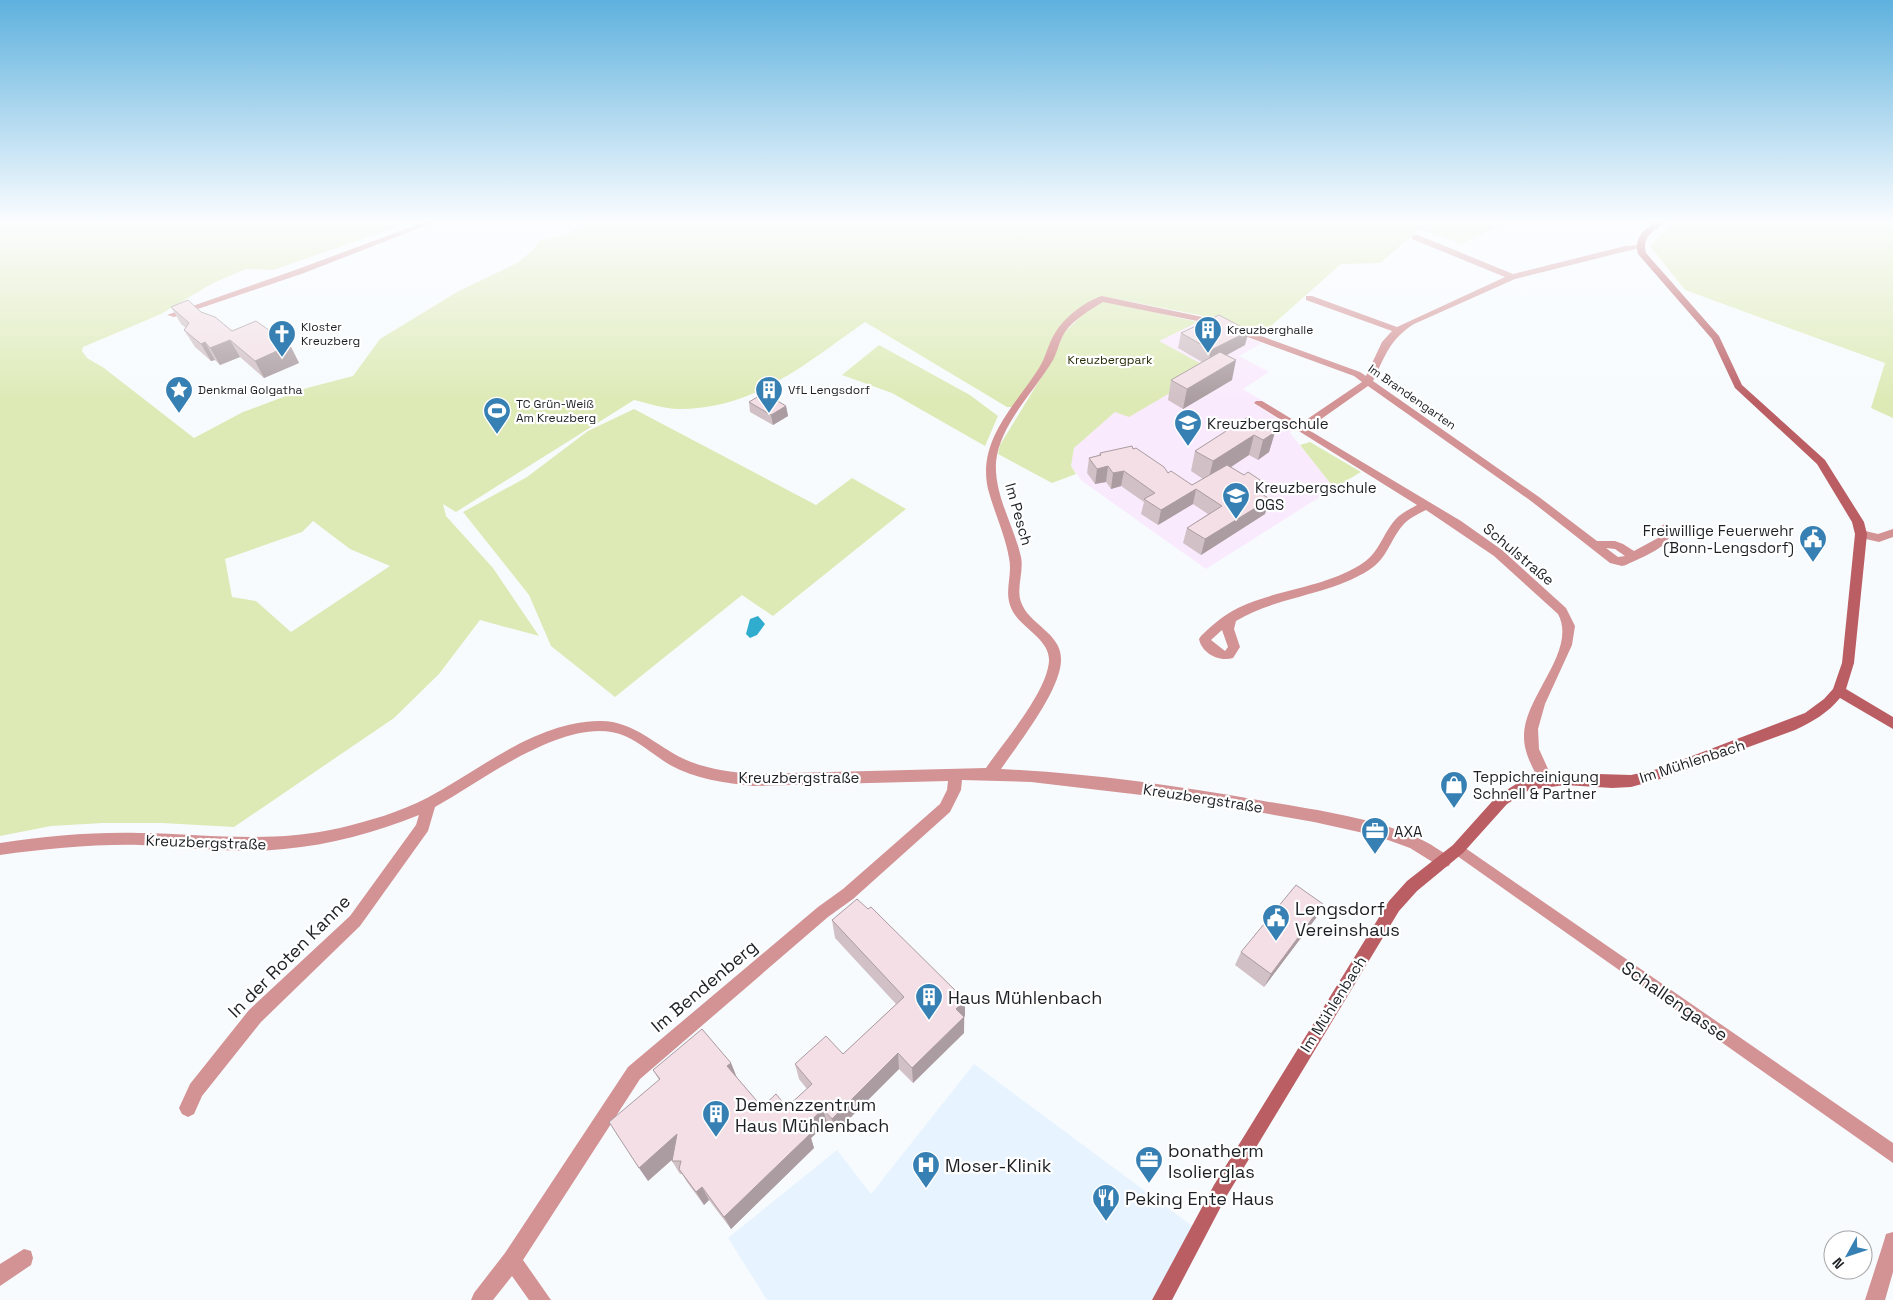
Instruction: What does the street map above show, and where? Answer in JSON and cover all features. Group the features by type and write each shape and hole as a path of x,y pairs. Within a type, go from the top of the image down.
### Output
{"street":[{"path":"171,315 272,281"},
{"path":"1300,430 1367,383 1382,351 1398,330 1411,322 1504,281"},
{"path":"1665,281 1716,338 1738,386 1821,462 1858,522 1861,534 1879,538 1893,547"},
{"path":"1309,298 1398,330"},
{"name":"Im Brandengarten","path":"1013,415 1050,358 1060,332 1083,310 1102,299 1200,319 1229,327 1357,374 1367,383 1536,499 1594,546 1608,542 1624,547 1632,556 1662,541 1666,535 1666,527"},
{"name":"Schulstraße","path":"1259,404 1426,504 1498,553 1562,611 1568,621 1569,631 1562,656 1546,689 1531,730 1536,758 1546,780"},
{"name":"Im Pesch","path":"990,774 1039,700 1055,662 1052,646 1022,615 1013,596 1016,559 1000,509 991,465 992,450 996,440 1013,415"},
{"path":"1230,620 1257,603 1320,585 1362,569 1380,556 1399,522 1426,504"},
{"path":"1879,538 1893,533"},
{"name":"Im Mühlenbach","path":"1162,1300 1220,1192 1394,906 1412,886 1458,848 1502,800 1526,785 1546,780 1631,781 1659,774 1742,745 1810,717 1830,703 1839,691 1848,663 1861,534"},
{"path":"1839,691 1893,724"},
{"name":"Kreuzbergstraße","path":"0,849 74,840 137,839 270,844 327,838 381,822 429,804 535,743 558,734 600,726 617,728 642,737 677,762 729,778 754,780 990,774 1031,776 1201,796 1314,816 1377,830 1416,843 1444,861"},
{"name":"Im Bendenberg","path":"481,1300 512,1260 634,1073 823,912 848,894 945,808 954,790 955,775"},
{"name":"In der Roten Kanne","path":"188,1108 196,1090 255,1016 355,921 423,828 429,804"},
{"name":"Schallengasse","path":"1458,848 1893,1154"},
{"path":"1875,1300 1893,1241"},
{"path":"0,1276 24,1258"},
{"path":"512,1260 541,1300"}],"shaded area":[{"name":"Kreuzbergschule","path":"1198,322 1262,343 1239,356 1269,372 1243,389 1263,401 1257,405 1291,428 1292,431 1290,433 1334,488 1206,569 1082,481 1071,466 1074,448 1115,412 1211,369 1158,341"},
{"path":"974,1064 1195,1228 1156,1300 767,1300 728,1238 837,1150 871,1194"}],"green space":[{"path":"0,281 218,281 161,314 83,347 82,351 87,358 104,368 194,438 243,412 307,388 353,376 380,339 457,292 480,281 1322,281 1261,335 1199,315 1102,296 1080,310 1014,407 1007,407 865,322 800,368 756,392 732,401 706,407 673,409 634,400 456,512 443,504 446,516 493,568 539,636 480,620 439,674 394,718 234,827 162,823 103,823 51,826 0,836","holes":["313,521 350,549 390,566 291,632 256,601 232,597 225,559 302,532"]},
{"path":"1678,281 1893,281 1893,418 1871,408 1885,363 1685,290"},
{"name":"Kreuzbergpark","path":"1103,301 1198,322 1159,341 1211,369 1129,417 1115,412 1074,448 1071,466 1076,474 1052,483 998,454 1000,445 1053,358 1064,333 1086,311"},
{"path":"879,345 970,395 998,416 985,446 892,393 842,375"},
{"path":"634,409 816,505 852,478 906,509 773,616 742,595 615,697 551,646 529,595 463,512 527,477 588,431"},
{"path":"1310,442 1361,472 1334,488 1300,445"}],"water":[{"path":"758,616 765,624 757,635 750,638 746,634 750,619"}],"building":[{"path":"188,300 201,312 215,317 232,331 256,321 290,345 255,361 230,340 210,348 205,342 201,344 184,330 189,323 171,307"},
{"path":"1219,315 1249,331 1211,350 1181,333"},
{"path":"1220,352 1236,360 1187,389 1171,380"},
{"path":"764,393 786,406 771,415 749,402"},
{"path":"1248,417 1275,432 1263,440 1254,435 1213,461 1195,451"},
{"path":"1132,446 1133,449 1136,448 1164,467 1168,473 1171,471 1192,485 1227,465 1244,475 1248,472 1260,480 1254,483 1265,490 1260,493 1270,499 1205,539 1187,528 1222,506 1196,489 1161,510 1144,499 1155,493 1124,471 1113,473 1108,466 1097,469 1089,458 1101,455 1100,453"},
{"name":"Lengsdorf Vereinshaus","path":"1296,885 1323,904 1271,974 1241,952"},
{"path":"857,899 868,909 871,907 965,1000 956,1009 964,1017 912,1068 898,1053 832,1119 823,1109 804,1127 810,1134 724,1217 702,1187 696,1192 679,1169 681,1161 672,1161 677,1134 639,1168 609,1122 660,1079 653,1070 702,1029 731,1063 727,1066 762,1107 776,1094 787,1107 812,1084 795,1064 826,1036 843,1054 904,997 832,920"}],"place":[{"name":"Kreuzberghalle","path":"1208,354"},
{"name":"Kloster Kreuzberg","path":"282,358"},
{"name":"Denkmal Golgatha","path":"179,414"},
{"name":"VfL Lengsdorf","path":"769,414"},
{"name":"TC Grün-Weiß Am Kreuzberg","path":"497,435"},
{"name":"Kreuzbergschule","path":"1188,447"},
{"name":"Kreuzbergschule OGS","path":"1236,520"},
{"name":"Freiwillige Feuerwehr (Bonn-Lengsdorf)","path":"1813,563"},
{"name":"Teppichreinigung Schnell & Partner","path":"1454,809"},
{"name":"AXA","path":"1375,855"},
{"name":"Lengsdorf Vereinshaus","path":"1276,942"},
{"name":"Haus Mühlenbach","path":"929,1021"},
{"name":"Demenzzentrum Haus Mühlenbach","path":"716,1138"},
{"name":"bonatherm Isolierglas","path":"1149,1184"},
{"name":"Moser-Klinik","path":"926,1189"},
{"name":"Peking Ente Haus","path":"1106,1222"}]}
